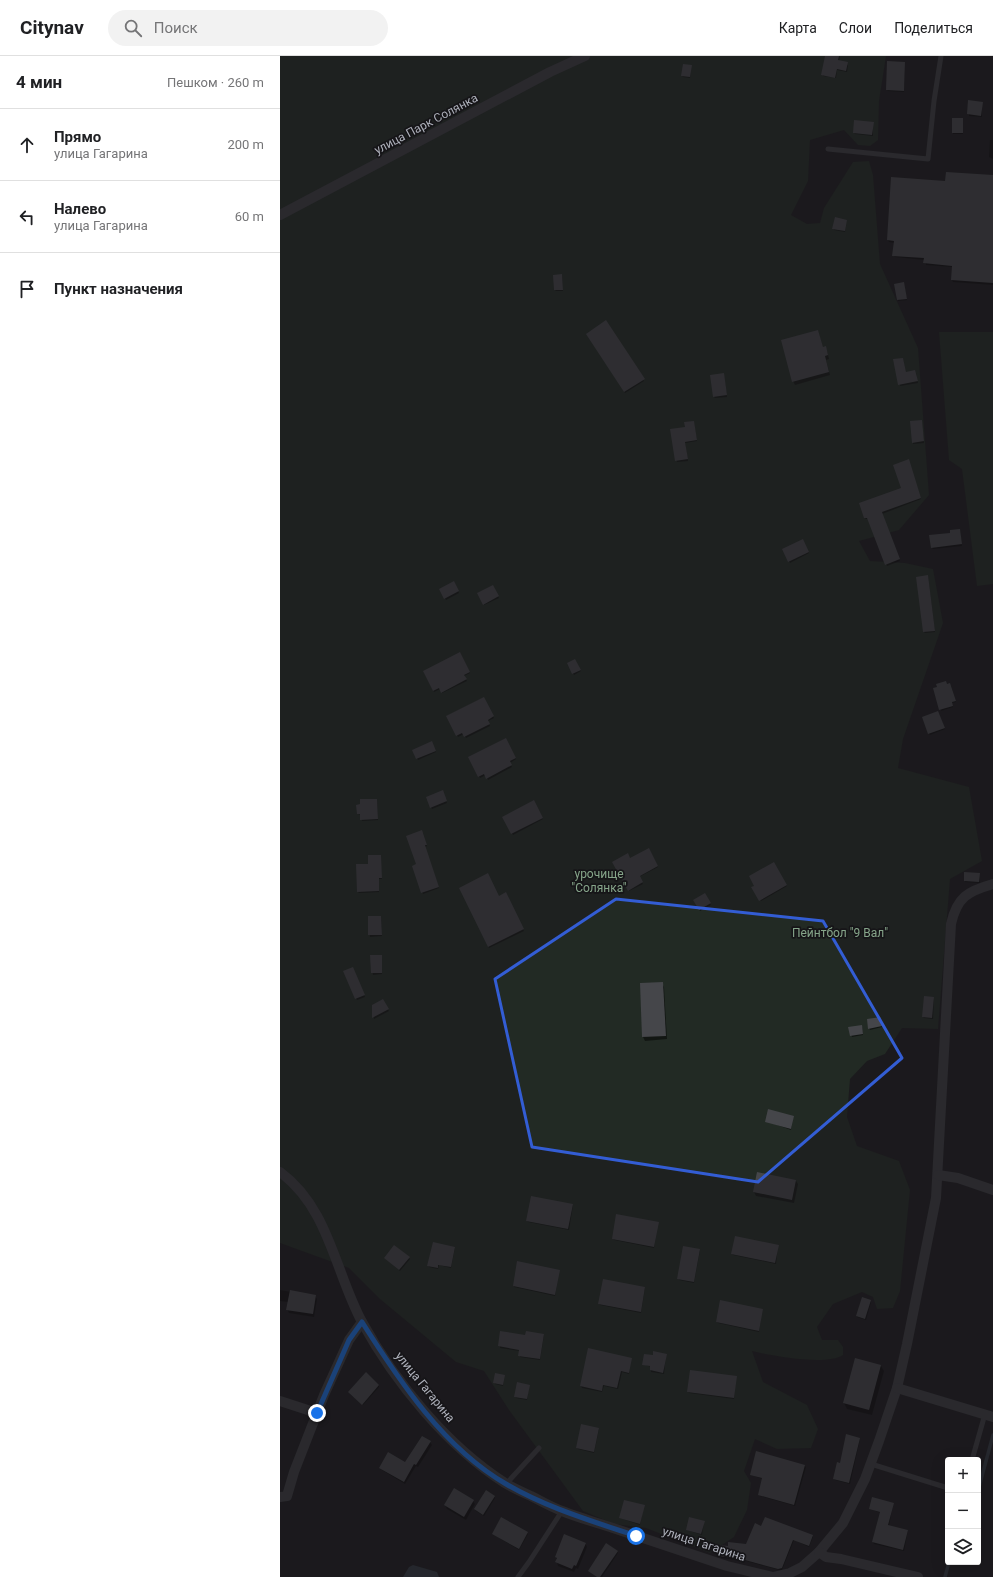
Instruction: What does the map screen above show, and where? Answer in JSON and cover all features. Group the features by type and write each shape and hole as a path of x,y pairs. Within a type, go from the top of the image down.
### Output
{"street":[{"name":"улица Парк Солянка","path":"280,215 550,72 585,56"},
{"name":"улица Гагарина","path":"280,1172 290,1179 315,1210 327,1235 347,1291 362,1322 395,1374 450,1439 481,1467 506,1484 562,1511 727,1566 773,1577 790,1573 802,1566 819,1552 843,1523 871,1464 897,1388 921,1278 936,1198 951,924 953,912 962,898 974,890 993,884"},
{"path":"938,1175 958,1178 993,1190"},
{"path":"284,1496 317,1413 349,1340 362,1322"},
{"path":"897,1388 989,1416"},
{"path":"280,1401 317,1413"},
{"path":"819,1552 826,1557 841,1559 918,1577"}],"lane":[{"path":"828,149 928,159 934,101 941,56"},
{"path":"973,1457 989,1416"},
{"path":"506,1484 539,1448"},
{"path":"871,1464 945,1487"},
{"path":"518,1577 562,1511"}],"highlighted area":[{"path":"616,899 823,921 902,1058 758,1182 532,1147 495,979"}],"green space":[{"name":"урочище \"Солянка\"","path":"280,56 886,56 879,101 878,140 870,146 858,145 844,130 810,140 808,181 791,215 807,224 820,223 824,208 853,162 869,161 873,175 880,264 918,348 929,495 899,530 859,541 870,561 905,563 933,569 943,623 903,739 898,768 969,787 982,861 950,879 938,1029 902,1028 885,1054 867,1061 850,1079 847,1117 857,1146 899,1161 910,1190 900,1291 893,1308 877,1309 873,1297 862,1292 833,1304 817,1327 822,1340 838,1340 843,1347 843,1355 825,1360 812,1360 752,1351 763,1382 807,1405 818,1429 811,1448 777,1449 755,1439 744,1471 751,1483 747,1510 734,1537 710,1553 646,1528 614,1524 583,1511 509,1410 484,1371 456,1362 380,1299 349,1268 280,1243"},
{"path":"939,332 993,332 993,584 977,586 962,469 949,460"}],"shaded area":[{"path":"413,1565 437,1572 439,1577 403,1577 409,1567"}],"building":[{"path":"825,56 839,56 838,60 848,62 846,71 837,69 835,78 821,75"},
{"path":"887,61 905,62 904,91 886,90"},
{"path":"683,64 692,65 690,77 681,76"},
{"path":"968,100 983,102 981,116 967,114"},
{"path":"952,118 963,118 963,133 952,133"},
{"path":"854,120 874,122 872,135 853,133"},
{"path":"946,172 993,175 993,283 951,280 952,266 923,263 924,258 892,256 894,241 887,240 891,177 945,181"},
{"path":"835,217 847,220 845,231 832,229"},
{"path":"562,274 563,290 554,290 553,275"},
{"path":"904,282 907,299 897,300 894,284"},
{"path":"606,320 645,379 624,392 586,334"},
{"path":"818,330 823,347 826,346 828,355 825,356 829,372 792,382 781,340"},
{"path":"903,358 906,372 915,370 918,381 898,385 893,359"},
{"path":"724,373 727,395 713,397 710,375"},
{"path":"922,420 924,441 912,443 910,421"},
{"path":"694,421 697,440 685,442 688,459 675,461 670,429 685,427 684,422"},
{"path":"909,459 921,498 882,512 900,559 885,565 867,518 864,518 859,503 901,488 893,465"},
{"path":"960,529 962,544 931,548 929,535 950,533 950,530"},
{"path":"803,539 809,552 788,562 782,549"},
{"path":"928,575 935,631 923,632 916,577"},
{"path":"454,581 459,591 444,599 439,589"},
{"path":"493,585 499,596 483,605 477,593"},
{"path":"460,652 470,672 464,675 467,679 441,693 439,688 433,691 423,671"},
{"path":"575,659 581,670 572,674 567,663"},
{"path":"946,681 947,684 950,683 956,701 952,702 953,706 939,710 933,688 937,687 936,684"},
{"path":"484,697 494,716 488,720 490,724 464,737 462,733 456,736 446,716"},
{"path":"938,711 945,728 928,734 922,717"},
{"path":"506,738 516,758 510,761 512,765 486,779 484,774 478,777 468,757"},
{"path":"432,741 436,751 416,759 412,750"},
{"path":"443,790 447,801 430,808 426,797"},
{"path":"360,799 377,799 378,819 360,820 360,814 357,814 356,805 360,804"},
{"path":"534,800 543,818 511,834 502,817"},
{"path":"422,830 427,845 425,845 439,887 421,893 412,866 416,864 406,836"},
{"path":"649,848 658,866 640,876 643,882 628,891 612,862 628,853 630,858"},
{"path":"368,855 381,855 382,878 379,878 379,891 357,892 356,864 368,864"},
{"path":"774,862 787,885 759,901 751,887 754,886 749,876"},
{"path":"964,872 980,873 979,882 964,881"},
{"path":"488,873 499,896 506,892 524,929 488,947 459,888"},
{"path":"705,893 711,903 699,910 693,900"},
{"path":"368,916 381,916 382,935 368,935"},
{"path":"370,955 382,955 382,973 371,973"},
{"path":"353,967 365,995 355,999 343,971"},
{"path":"663,982 666,1036 642,1037 640,983"},
{"path":"924,996 934,997 932,1018 922,1017"},
{"path":"383,999 389,1009 372,1018 372,1005"},
{"path":"881,1017 882,1026 868,1029 867,1019"},
{"path":"862,1025 863,1034 850,1036 848,1027"},
{"path":"768,1109 794,1116 791,1129 765,1122"},
{"path":"757,1172 796,1180 792,1200 753,1192"},
{"path":"531,1196 573,1204 568,1229 526,1221"},
{"path":"616,1214 659,1222 654,1247 612,1239"},
{"path":"735,1236 779,1245 775,1263 731,1254"},
{"path":"433,1242 455,1247 451,1267 438,1265 438,1268 427,1266"},
{"path":"394,1245 410,1257 399,1270 384,1258"},
{"path":"683,1246 700,1249 694,1282 677,1279"},
{"path":"517,1261 560,1270 555,1295 513,1286"},
{"path":"603,1279 645,1287 641,1312 598,1304"},
{"path":"290,1290 316,1295 313,1314 286,1310"},
{"path":"862,1297 871,1300 865,1319 856,1316"},
{"path":"720,1300 763,1309 759,1331 716,1322"},
{"path":"500,1331 525,1335 526,1331 544,1334 540,1359 518,1356 519,1350 498,1346"},
{"path":"588,1348 632,1358 629,1373 621,1371 617,1388 603,1385 602,1391 580,1386"},
{"path":"653,1351 667,1354 663,1373 650,1370 650,1366 642,1365 644,1354 653,1355"},
{"path":"855,1358 881,1365 869,1410 843,1403"},
{"path":"690,1370 737,1376 734,1398 687,1392"},
{"path":"366,1372 379,1385 362,1405 348,1392"},
{"path":"495,1373 505,1375 503,1385 493,1383"},
{"path":"517,1382 530,1385 527,1399 514,1397"},
{"path":"581,1424 599,1428 594,1452 576,1448"},
{"path":"846,1434 860,1438 849,1483 833,1479 837,1462 840,1463"},
{"path":"422,1436 431,1441 416,1465 414,1464 404,1482 379,1468 388,1452 405,1462"},
{"path":"756,1451 805,1465 794,1505 758,1495 762,1478 750,1475"},
{"path":"454,1488 474,1500 464,1517 444,1505"},
{"path":"486,1490 495,1496 483,1515 474,1509"},
{"path":"872,1497 894,1503 888,1525 908,1530 903,1550 872,1542 880,1512 869,1509"},
{"path":"624,1500 645,1505 640,1524 619,1518"},
{"path":"501,1517 528,1532 519,1549 492,1534"},
{"path":"689,1517 705,1521 701,1534 686,1530"},
{"path":"765,1517 813,1535 809,1546 793,1540 782,1568 778,1569 745,1560 719,1556 720,1545 728,1546 728,1542 746,1544 755,1523 761,1526"},
{"path":"564,1534 586,1543 576,1566 574,1565 572,1569 555,1562 557,1558 555,1557"},
{"path":"606,1543 618,1551 600,1577 597,1577 588,1571"}],"waterway":[{"path":"981,1480 993,1435"},
{"path":"945,1577 948,1565"}],"route":[{"path":"317,1413 349,1340 362,1322 395,1374 421,1406 450,1439 481,1467 506,1484 562,1511 636,1536"}],"park label":[{"name":"Пейнтбол \"9 Вал\"","path":"840,933"}]}
